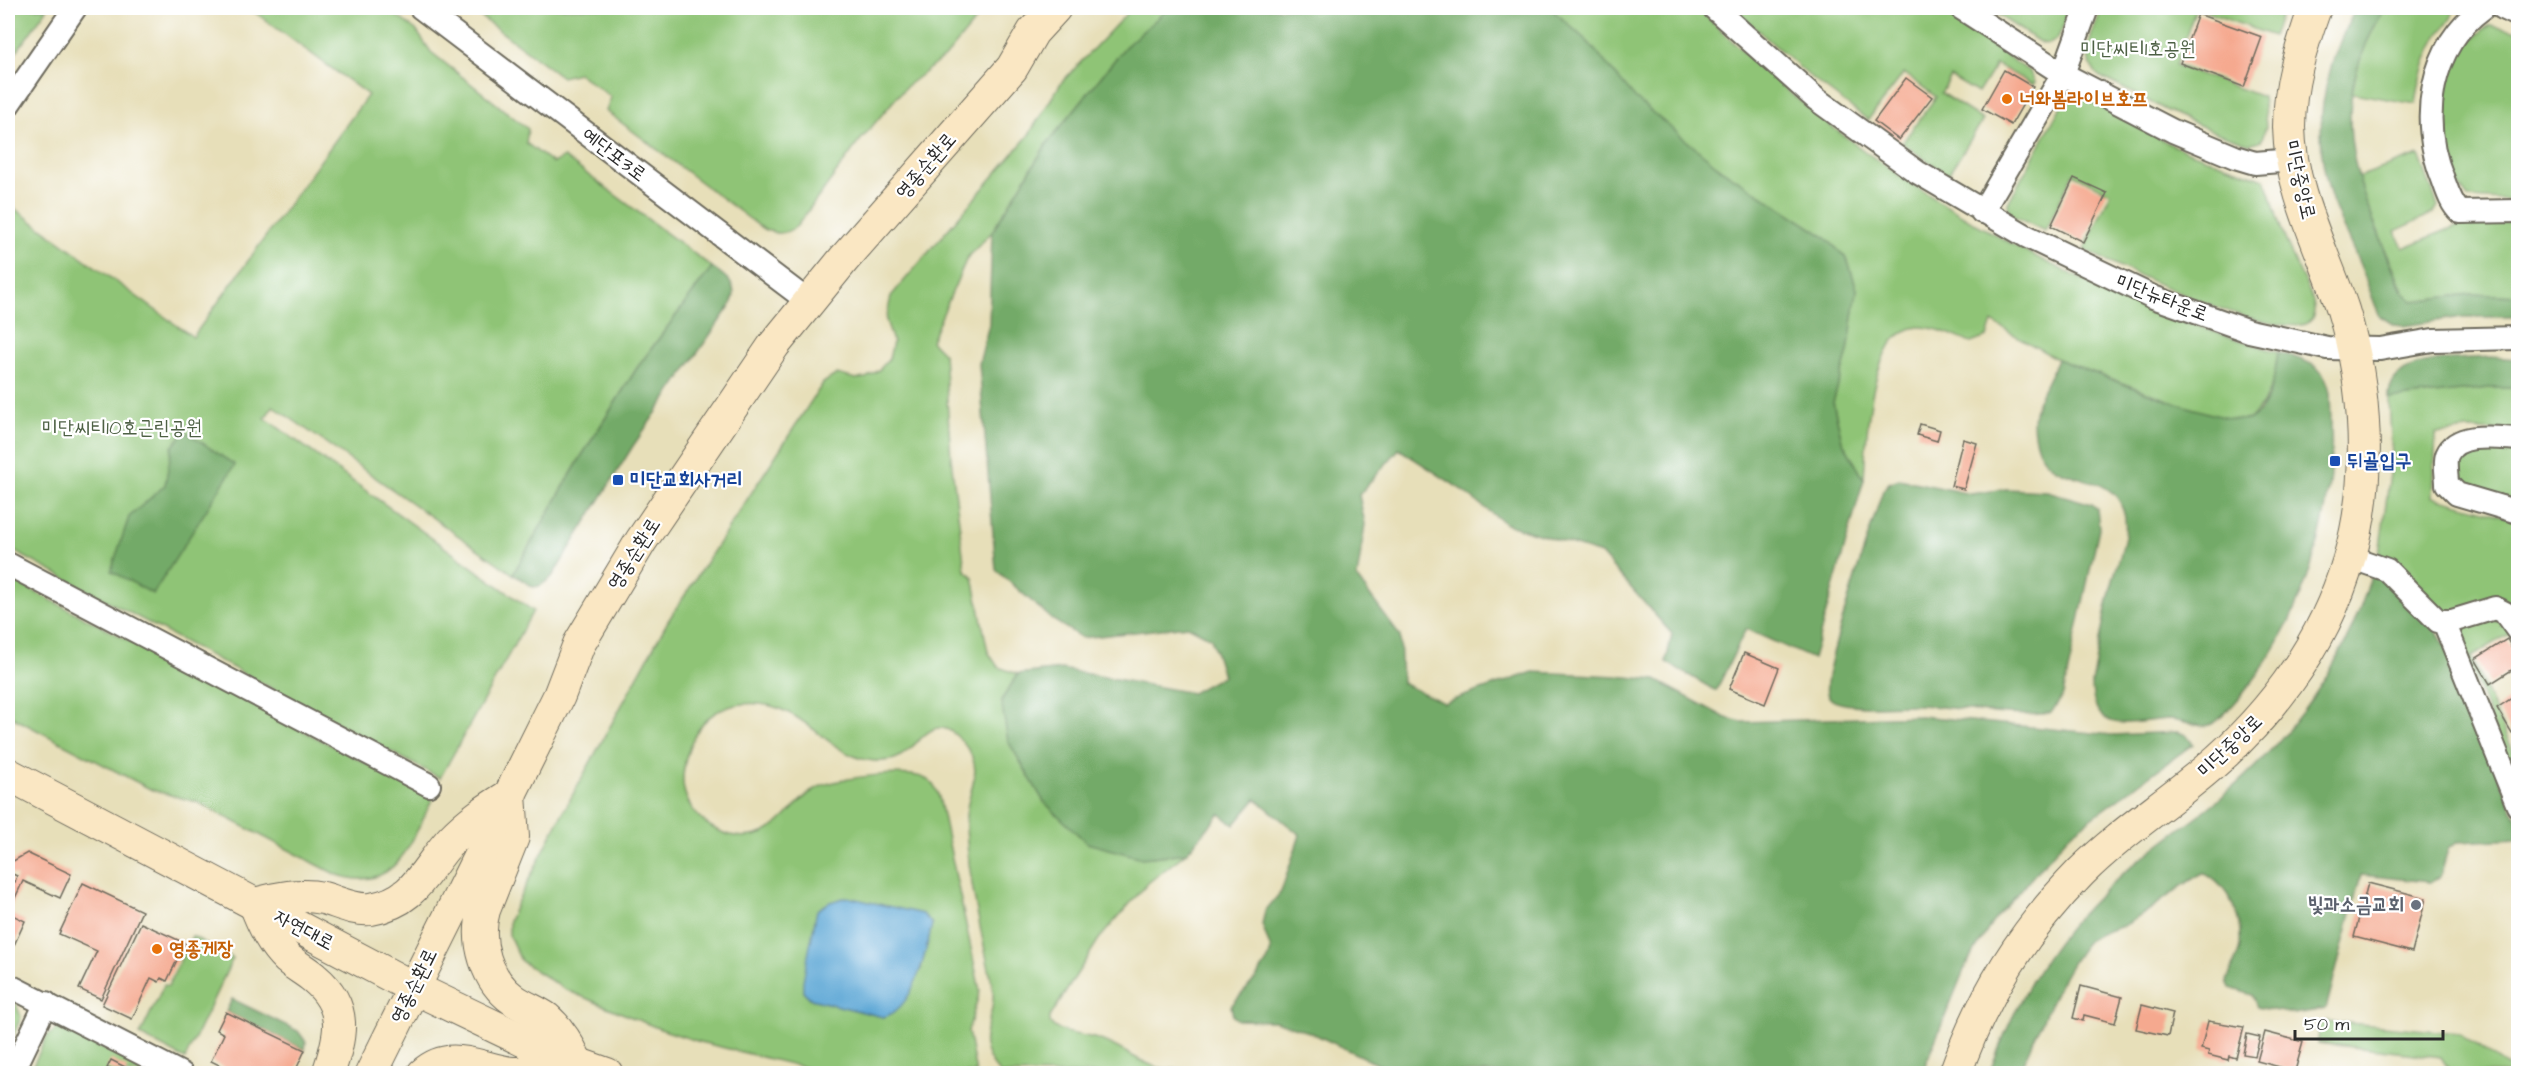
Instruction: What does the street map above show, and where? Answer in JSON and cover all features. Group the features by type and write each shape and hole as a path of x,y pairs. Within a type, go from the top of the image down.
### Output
{"main road":[{"name":"영종순환로","path":"371,1074 412,987 560,696 579,644 641,541 774,345 1012,68 1033,32 1055,8"},
{"name":"미단중앙로","path":"1955,1074 1978,1017 2005,964 2044,912 2083,870 2123,834 2190,784 2236,744 2292,679 2318,634 2340,586 2350,557 2357,523 2363,470 2362,410 2354,349 2343,310 2302,201 2289,130 2290,100 2295,69 2315,8"},
{"name":"자연대로","path":"8,774 412,987 577,1063 607,1074"},
{"path":"328,1074 338,1045 341,1022 334,1001 322,985 288,959 275,944 265,930 255,904 279,897 321,897 364,909 396,901 415,888 439,855 468,824 510,795"},
{"path":"423,1074 451,1060 471,1062 511,1072 554,1070 577,1063 565,1041 546,1018 514,1000 494,981 481,940 480,922 513,837 510,795"}],"street":[{"path":"8,105 75,8"},
{"name":"예단포3로","path":"421,8 809,302"},
{"name":"미단뉴타운로","path":"1714,8 1816,99 1917,172 1982,212 2093,270 2153,297 2249,331 2301,344 2354,349"},
{"path":"1961,8 2063,74 2132,111 2235,158 2255,163 2293,160"},
{"path":"1982,212 2063,74 2087,8"},
{"path":"2483,8 2455,38 2439,68 2430,105 2431,145 2445,186 2460,212 2518,212"},
{"path":"2503,8 2518,15"},
{"path":"2354,349 2380,349 2433,340 2518,338"},
{"path":"2518,439 2491,437 2463,440 2452,447 2446,457 2447,484 2457,494 2518,512"},
{"path":"2350,557 2387,570 2438,621 2444,622 2495,608 2505,613 2518,631"},
{"path":"8,564 429,784"},
{"path":"2444,622 2518,806"},
{"path":"8,985 177,1073"},
{"path":"12,1074 46,1003"}],"green space":[{"path":"8,8 48,8 12,58 8,55"},
{"name":"미단씨티10호근린공원","path":"249,8 386,8 416,30 431,52 528,129 526,143 553,163 564,157 712,267 637,368 581,457 513,574 273,406 265,418 533,611 440,778 8,548 8,204 193,337 368,95"},
{"path":"469,8 986,8 947,55 908,85 896,98 858,143 797,226 778,233 759,226 606,111 611,97 578,73 562,77"},
{"path":"1132,8 1169,8 1125,47 1046,145 992,232 967,258 931,341 944,354 951,458 965,570 973,577 988,652 998,667 1018,674 1001,701 1142,858 1186,853 1148,883 1099,939 1050,1017 1050,1023 1060,1030 1113,1045 1152,1066 1165,1069 1197,1070 1198,1073 1000,1074 986,1050 985,1040 993,1002 993,989 975,903 967,838 966,817 974,781 974,764 965,745 945,728 936,728 929,732 897,758 874,761 861,759 839,748 800,719 778,708 741,704 718,711 700,727 686,757 683,782 689,803 696,814 718,830 743,837 769,830 812,791 842,780 892,774 920,777 932,783 939,799 980,991 968,1031 976,1073 828,1073 700,1042 660,1029 564,989 521,961 509,935 509,921 562,814 668,621 823,383 837,374 856,379 866,378 879,370 889,359 893,342 886,320 891,296 1028,136 1061,83","holes":["932,924 921,969 883,1017 811,999 803,991"]},
{"path":"1169,8 1550,8 1588,42 1635,98 1722,170 1824,236 1847,259 1857,289 1848,352 1833,402 1842,441 1864,479 1813,659 1746,629 1716,691 1666,662 1672,634 1601,554 1506,524 1459,488 1399,449 1359,495 1365,524 1357,578 1400,636 1402,683 1444,703 1533,672 1617,676 1656,680 1726,718 1742,722 1921,716 2112,735 2178,732 2186,735 2193,744 2070,834 1992,923 1966,965 1922,1073 1396,1073 1312,1033 1275,1021 1238,1020 1233,1016 1231,1006 1256,978 1268,960 1271,950 1262,924 1265,911 1281,892 1300,835 1256,799 1234,825 1220,814 1186,853 1142,858 1087,843 1044,802 1008,741 1001,701 1018,674 1061,669 1192,693 1223,676 1211,638 1188,626 1082,638 1053,620 996,570 979,364 989,324 992,232 1046,145 1125,47"},
{"path":"1550,8 1698,8 1746,54 1849,140 1904,179 1961,215 2019,248 2140,305 2278,352 2274,379 2263,404 2250,419 2236,421 2199,411 2057,359 1992,322 1987,337 1971,343 1938,330 1918,327 1901,333 1889,347 1879,367 1869,416 1864,479 1842,441 1833,402 1848,352 1857,289 1847,259 1824,236 1722,170 1634,98 1588,42"},
{"path":"1733,8 1938,8 2030,72 2035,82 2033,85 1996,64 1978,93 1951,77 1941,93 1983,120 1948,175 1902,143 1936,97 1904,73 1868,120 1808,75"},
{"path":"1987,8 2070,8 2056,40 2045,44"},
{"name":"미단씨티1호공원","path":"2102,8 2196,8 2176,65 2263,97 2266,126 2262,140 2250,144 2217,133 2099,76 2092,69 2088,52"},
{"path":"2196,8 2283,8 2273,36"},
{"path":"2356,8 2385,8 2365,47 2354,83 2350,117 2353,150 2360,183 2402,291 2413,301 2471,294 2518,296 2518,317 2462,317 2404,326 2394,325 2380,316 2331,197 2322,148 2321,124 2328,76"},
{"path":"2385,8 2453,8 2450,19 2438,36 2427,60 2416,104 2352,93 2360,53"},
{"path":"2491,25 2518,31 2518,201 2468,198 2447,162 2443,141 2441,120 2448,79 2469,43"},
{"path":"2071,96 2079,96 2174,146 2264,179 2285,239 2311,297 2313,316 2301,325 2276,324 2243,316 2165,287 2084,249 2111,193 2073,174 2045,231 2013,216 2009,212 2008,203 2064,101"},
{"path":"2419,155 2438,206 2434,213 2395,231 2403,248 2459,225 2518,222 2518,296 2471,294 2413,301 2406,297 2362,193 2358,177"},
{"path":"712,267 731,283 734,293 730,306 633,446 552,577 540,586 533,587 513,574 581,457 637,368"},
{"path":"2278,352 2312,364 2324,375 2330,393 2331,461 2324,516 2306,580 2294,611 2261,669 2241,695 2213,723 2201,726 2168,719 2128,723 2106,719 2099,712 2094,700 2092,683 2106,608 2125,538 2123,509 2107,488 2069,475 2046,461 2035,440 2033,422 2038,399 2057,359 2188,407 2238,420 2250,419 2263,406 2271,389"},
{"path":"2490,357 2518,359 2518,388 2488,388 2389,399 2391,385 2399,374 2411,367 2443,360"},
{"path":"2488,388 2518,388 2518,431 2468,430 2436,434 2433,497 2518,520 2518,622 2502,596 2447,616 2379,554 2392,459 2389,399"},
{"path":"185,431 235,465 153,594 111,571 129,517 165,485 172,447"},
{"path":"2468,448 2518,449 2518,501 2466,487 2458,476 2459,458"},
{"path":"1899,479 1971,494 2006,489 2047,491 2092,504 2097,509 2099,528 2063,695 2051,713 2018,715 1918,705 1860,706 1838,703 1829,697 1827,680 1832,658 1883,490 1889,483"},
{"path":"2375,572 2434,627 2450,654 2518,823 2518,839 2458,842 2448,849 2440,877 2430,882 2361,875 2326,1009 2293,1014 2257,1007 2252,995 2230,988 2227,981 2239,950 2239,924 2227,894 2212,878 2203,873 2134,920 2089,940 2069,968 2018,1073 1989,1074 2018,1006 2042,964 2071,925 2128,870 2199,815 2256,766 2304,709 2344,645 2371,576"},
{"path":"8,578 433,798 408,848 387,871 373,878 356,879 335,874 197,802 152,790 8,715"},
{"path":"2490,615 2513,632 2471,657 2518,762 2518,793 2456,628"},
{"path":"192,936 233,958 185,1059 140,1035 164,985 168,986"},
{"path":"8,998 16,1004 21,1017 8,1049"},
{"path":"232,999 298,1031 306,1042 305,1050 226,1012"},
{"path":"2326,1021 2459,1033 2517,1073 2451,1073 2441,1057 2318,1043 2319,1028"},
{"path":"59,1028 145,1068 150,1073 29,1074 47,1036"}],"water":[{"path":"847,897 923,914 932,924 922,964 911,992 894,1012 883,1017 811,999 803,991 817,910 830,902"}],"building":[{"path":"2198,14 2262,37 2244,87 2180,63"},
{"path":"2004,70 2033,87 2011,125 1982,109"},
{"path":"1906,78 1932,97 1899,140 1874,121"},
{"path":"2074,178 2107,193 2083,242 2051,226"},
{"path":"1920,424 1940,430 1937,441 1917,435"},
{"path":"1963,439 1977,443 1964,489 1951,486"},
{"path":"2507,639 2518,659 2518,666 2490,684 2475,659"},
{"path":"1744,653 1779,668 1765,704 1729,689"},
{"path":"2518,694 2518,729 2512,733 2497,708"},
{"path":"27,853 71,874 60,898 23,881 8,913 8,879 15,882 17,876 8,872 8,864"},
{"path":"83,883 142,911 101,999 79,989 97,951 59,934"},
{"path":"2368,883 2426,898 2412,952 2354,937"},
{"path":"8,913 25,921 10,954 8,953"},
{"path":"141,923 185,943 167,981 161,978 159,982 151,978 132,1019 102,1005"},
{"path":"2081,986 2122,997 2115,1023 2084,1015 2083,1021 2073,1018"},
{"path":"2142,1005 2173,1013 2168,1036 2136,1029"},
{"path":"226,1012 305,1050 294,1074 237,1074 211,1061 224,1034 217,1030"},
{"path":"2208,1021 2244,1027 2236,1058 2229,1056 2228,1060 2208,1055 2209,1051 2201,1049"},
{"path":"2265,1032 2303,1042 2295,1071 2257,1061"},
{"path":"2247,1034 2260,1037 2255,1056 2243,1054"},
{"path":"111,1060 127,1068 125,1074 107,1068"}],"place":[{"name":"너와봄라이브호프","path":"2007,99"},
{"name":"뒤골입구","path":"2335,461"},
{"name":"미단교회사거리","path":"618,480"},
{"name":"빛과소금교회","path":"2416,905"},
{"name":"영종게장","path":"157,949"}]}
